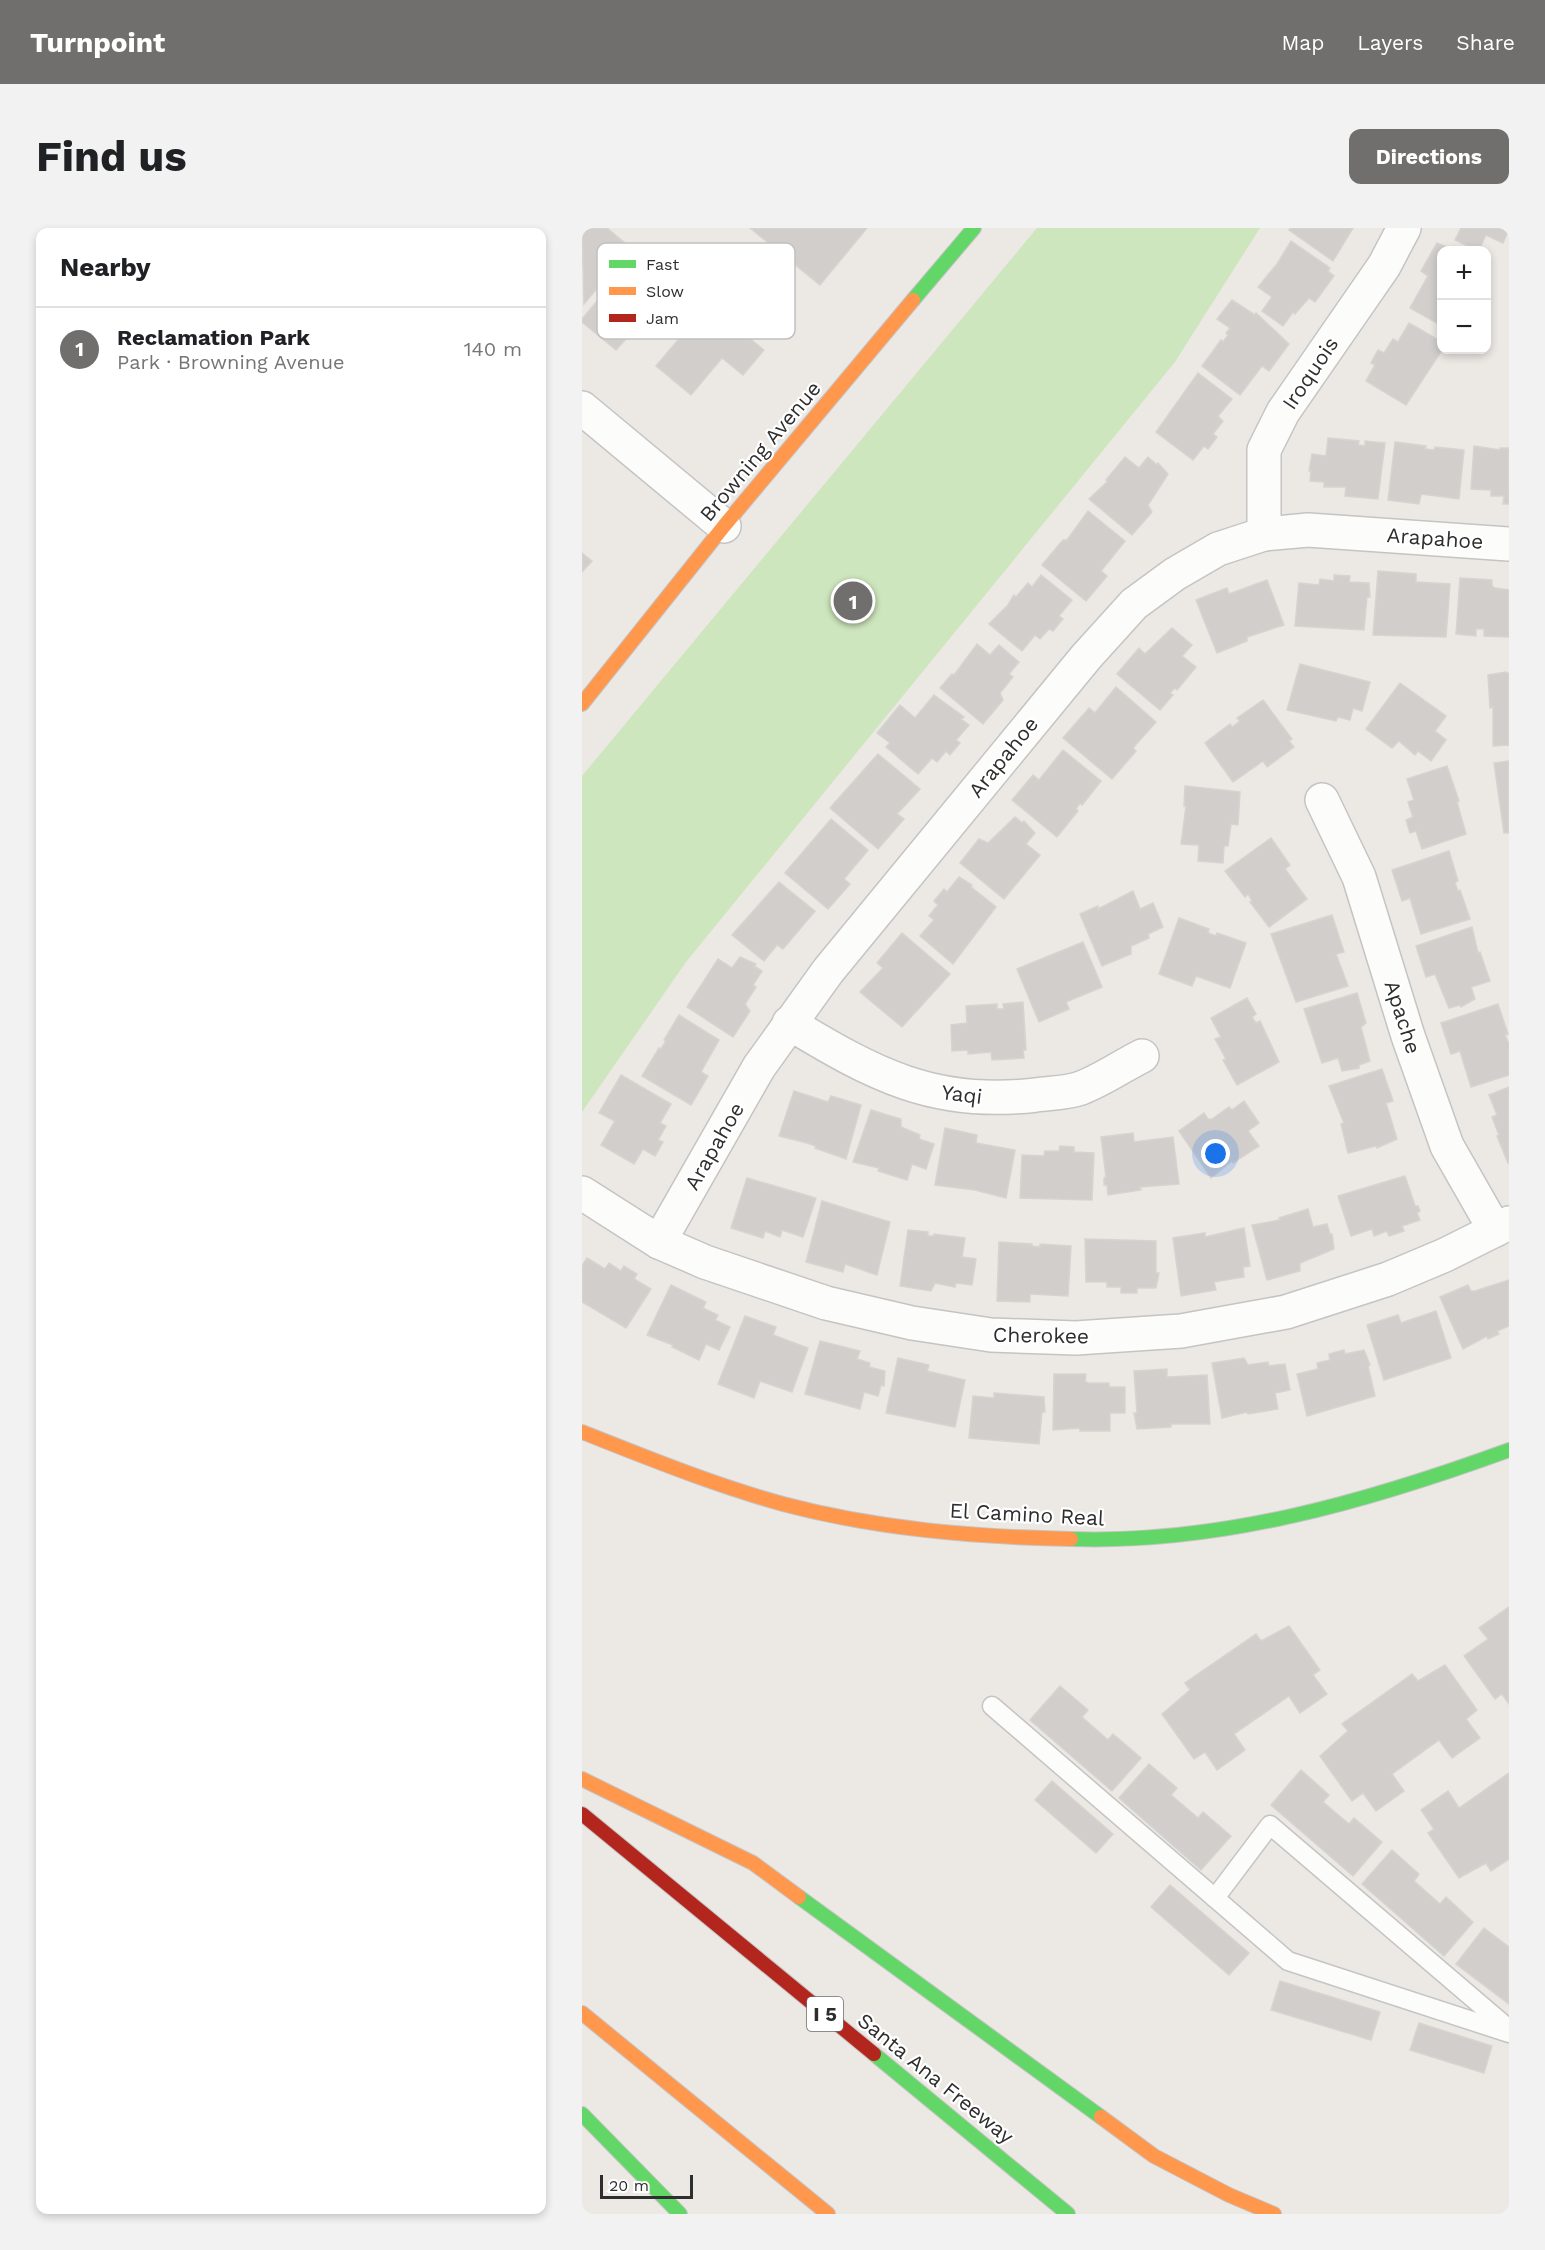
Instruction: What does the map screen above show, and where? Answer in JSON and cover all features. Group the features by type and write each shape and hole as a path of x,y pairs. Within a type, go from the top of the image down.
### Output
{"main road":[{"name":"Browning Avenue","path":"582,704 724,526 974,228"},
{"name":"El Camino Real","path":"582,1432 705,1480 813,1511 920,1529 997,1537 1072,1541 1165,1536 1240,1527 1306,1515 1375,1498 1452,1473 1509,1450"},
{"path":"582,1779 753,1863 1154,2156 1229,2195 1274,2214"},
{"name":"Santa Ana Freeway","path":"582,1814 1068,2214"},
{"path":"582,2013 828,2214"},
{"path":"582,2114 680,2214"}],"street":[{"name":"Iroquois","path":"1264,534 1264,450 1283,412 1384,266 1404,228"},
{"path":"582,408 724,526"},
{"name":"Arapahoe","path":"659,1242 759,1066 789,1023 828,971 1086,657 1134,604 1175,574 1218,549 1264,534 1308,530 1509,544"},
{"name":"Apache","path":"1322,800 1359,877 1408,1036 1447,1146 1502,1226"},
{"name":"Yaqi","path":"789,1023 841,1055 894,1080 956,1097 1006,1098 1080,1089 1142,1056"},
{"name":"Cherokee","path":"582,1193 659,1242 705,1262 826,1303 912,1323 991,1335 1076,1338 1181,1331 1286,1312 1388,1279 1502,1226"}],"lane":[{"path":"992,1706 1288,1961 1509,2031"},
{"path":"1215,1898 1270,1825 1509,2031"}],"green space":[{"path":"1037,228 1260,228 1175,362 686,962 582,1112 582,776"}],"building":[{"path":"582,228 607,228 625,243 597,243 597,289 584,304"},
{"path":"750,228 867,228 820,285 795,265 795,243 768,243"},
{"path":"1290,228 1353,228 1333,261 1289,230"},
{"path":"1461,228 1509,228 1503,243 1486,235 1481,246 1468,246 1455,240"},
{"path":"1291,241 1330,268 1328,271 1334,276 1315,302 1309,298 1295,314 1293,312 1283,326 1262,311 1272,297 1258,287 1277,264"},
{"path":"1437,243 1444,246 1437,246 1437,323 1410,308 1428,276 1421,271"},
{"path":"1232,300 1255,315 1256,313 1289,344 1269,371 1262,366 1240,395 1202,366 1221,340 1223,342 1228,335 1226,333 1230,328 1217,319"},
{"path":"597,301 597,334 582,322"},
{"path":"1409,323 1437,339 1437,354 1439,354 1406,405 1366,381 1375,365 1371,363 1378,350 1384,353 1393,339 1398,342"},
{"path":"603,339 626,339 616,350"},
{"path":"679,339 750,339 764,350 743,375 722,358 691,395 656,366"},
{"path":"1198,373 1232,399 1218,416 1223,421 1213,434 1217,437 1208,449 1204,446 1193,460 1156,432"},
{"path":"1328,438 1359,441 1358,445 1365,446 1365,441 1385,443 1378,499 1345,496 1346,487 1324,487 1324,482 1310,481 1312,454 1326,456"},
{"path":"1395,442 1426,446 1425,449 1434,450 1435,447 1464,450 1459,499 1421,494 1419,504 1388,500"},
{"path":"1474,446 1500,450 1500,448 1509,448 1509,504 1503,504 1504,496 1491,496 1491,490 1471,489"},
{"path":"1125,457 1139,468 1148,457 1157,465 1158,463 1168,474 1148,505 1152,512 1132,535 1089,499 1108,481 1106,480"},
{"path":"1088,511 1125,541 1101,571 1107,576 1086,601 1042,565 1063,540 1067,540"},
{"path":"582,553 592,561 582,572"},
{"path":"1378,571 1416,574 1416,582 1450,584 1446,637 1373,635"},
{"path":"1041,575 1072,600 1059,616 1063,619 1053,631 1049,629 1040,639 1035,635 1022,651 989,624 1008,605 1014,595 1016,597 1028,583 1032,587"},
{"path":"1334,575 1350,576 1349,582 1369,583 1370,597 1367,597 1364,630 1295,626 1299,583 1319,585 1320,579 1334,581"},
{"path":"1460,578 1492,580 1492,586 1495,588 1509,590 1509,637 1484,636 1484,629 1476,629 1476,636 1456,634"},
{"path":"1267,580 1284,625 1247,637 1247,641 1217,653 1196,600 1227,588 1229,594"},
{"path":"1172,628 1192,645 1182,656 1196,667 1177,690 1175,688 1170,693 1173,695 1160,710 1117,674 1139,648 1145,654"},
{"path":"977,644 990,655 999,645 1019,662 1009,674 1013,677 1000,693 1003,700 983,724 940,688 952,674 954,675"},
{"path":"1300,664 1370,682 1362,711 1353,708 1350,720 1338,717 1336,721 1287,710"},
{"path":"1506,672 1509,674 1509,745 1493,746 1493,707 1490,708 1488,675"},
{"path":"1400,683 1446,716 1435,731 1446,740 1431,761 1418,751 1415,755 1399,741 1392,748 1366,729"},
{"path":"1116,687 1156,722 1133,748 1136,751 1112,779 1063,738 1089,708 1095,713"},
{"path":"934,695 964,717 961,719 969,725 956,740 960,743 950,755 946,751 937,762 932,758 918,774 886,747 890,743 877,733 900,705 915,718"},
{"path":"1263,700 1292,739 1289,741 1294,747 1267,767 1263,761 1233,782 1205,743 1230,724 1232,727 1240,721 1237,718"},
{"path":"1063,750 1101,781 1082,805 1080,803 1076,809 1078,811 1057,837 1012,800 1033,775 1039,780"},
{"path":"878,754 920,789 897,814 904,819 878,849 830,808"},
{"path":"1509,761 1509,833 1504,833 1494,763"},
{"path":"1447,766 1459,801 1457,802 1466,834 1422,849 1416,831 1410,833 1406,820 1413,817 1408,802 1414,800 1407,779"},
{"path":"1185,786 1240,792 1238,825 1231,824 1228,846 1224,846 1223,863 1198,861 1199,845 1181,844 1186,806 1184,806"},
{"path":"1015,817 1022,823 1024,821 1035,833 1026,844 1040,855 1004,899 960,863 979,839 988,843"},
{"path":"831,819 868,850 844,879 850,884 828,909 785,873"},
{"path":"1271,838 1290,865 1285,869 1307,899 1269,927 1250,902 1252,901 1248,894 1245,897 1225,871"},
{"path":"1449,851 1458,881 1455,883 1458,891 1460,890 1470,919 1421,934 1410,898 1402,901 1392,870"},
{"path":"959,877 972,885 971,887 996,907 953,964 920,936 934,920 929,916 938,905 934,901 944,889 947,892"},
{"path":"779,882 815,911 783,949 777,945 764,961 732,935"},
{"path":"1133,891 1140,909 1153,903 1163,927 1148,934 1149,938 1131,946 1131,954 1102,966 1080,914 1098,906 1098,909"},
{"path":"1332,915 1344,952 1336,954 1348,986 1296,1002 1271,934"},
{"path":"1179,918 1209,929 1208,933 1216,936 1217,933 1246,943 1230,988 1196,976 1192,986 1159,974"},
{"path":"1472,927 1478,953 1480,952 1490,981 1471,987 1475,999 1461,1007 1460,1005 1449,1008 1435,974 1426,977 1416,946"},
{"path":"902,933 950,974 902,1027 860,992 883,968 877,963"},
{"path":"1083,942 1102,987 1066,1002 1069,1009 1039,1022 1017,969"},
{"path":"740,957 756,964 754,966 762,971 753,985 756,987 745,1004 750,1011 733,1037 687,1007 718,959 732,968"},
{"path":"1357,993 1366,1023 1361,1027 1370,1061 1359,1065 1359,1068 1342,1071 1338,1058 1322,1063 1304,1009"},
{"path":"1247,998 1256,1014 1252,1017 1256,1023 1260,1021 1279,1062 1237,1085 1223,1060 1226,1059 1215,1039 1221,1037 1211,1018"},
{"path":"1023,1002 1026,1050 1023,1050 1024,1058 992,1060 991,1052 968,1054 968,1050 952,1051 951,1025 967,1023 966,1006 997,1004 997,1009 1004,1009 1003,1004"},
{"path":"1498,1004 1508,1034 1505,1035 1509,1044 1509,1075 1471,1087 1460,1051 1451,1054 1441,1023"},
{"path":"679,1015 719,1040 701,1072 708,1076 691,1105 642,1076 659,1048 661,1049 666,1041 664,1040"},
{"path":"1382,1069 1393,1101 1386,1103 1397,1139 1377,1148 1376,1146 1348,1153 1341,1124 1344,1123 1329,1086"},
{"path":"621,1075 671,1104 660,1123 666,1126 658,1140 663,1142 655,1156 643,1149 634,1164 601,1145 615,1121 599,1113"},
{"path":"1509,1087 1508,1163 1497,1136 1499,1135 1492,1117 1497,1115 1489,1095"},
{"path":"794,1091 828,1102 831,1096 861,1105 846,1159 815,1148 816,1146 779,1136"},
{"path":"1244,1101 1259,1123 1248,1131 1259,1146 1233,1163 1232,1161 1211,1178 1179,1131 1204,1113 1208,1119 1212,1119 1229,1107 1232,1110"},
{"path":"871,1110 901,1119 901,1127 920,1135 919,1139 934,1144 926,1169 912,1164 907,1180 878,1171 879,1168 853,1162"},
{"path":"945,1128 977,1135 976,1143 1015,1150 1006,1198 975,1190 935,1185"},
{"path":"1133,1133 1134,1142 1173,1137 1179,1184 1140,1187 1141,1190 1108,1195 1107,1185 1104,1185 1106,1177 1101,1137"},
{"path":"1060,1146 1074,1147 1074,1152 1094,1153 1092,1200 1020,1198 1022,1155 1044,1156 1045,1151 1059,1151"},
{"path":"1405,1176 1415,1206 1418,1206 1420,1211 1417,1213 1420,1220 1402,1226 1404,1231 1389,1236 1387,1231 1374,1236 1372,1229 1351,1236 1338,1196"},
{"path":"747,1178 816,1198 803,1237 782,1230 780,1237 765,1231 763,1238 731,1228"},
{"path":"822,1201 890,1222 877,1275 845,1264 843,1272 806,1262"},
{"path":"1308,1209 1313,1227 1327,1224 1332,1234 1334,1249 1300,1263 1300,1271 1267,1280 1252,1225 1280,1220 1279,1218"},
{"path":"1244,1228 1250,1266 1243,1267 1244,1277 1214,1282 1216,1290 1181,1296 1173,1238 1205,1233 1205,1237"},
{"path":"908,1230 928,1232 928,1236 934,1236 934,1234 965,1238 962,1257 976,1259 972,1285 956,1283 955,1287 935,1283 931,1291 900,1286"},
{"path":"1085,1239 1156,1241 1156,1273 1159,1273 1156,1288 1137,1288 1137,1293 1121,1293 1121,1287 1107,1287 1107,1282 1086,1282"},
{"path":"999,1242 1032,1244 1032,1246 1040,1247 1040,1244 1071,1246 1068,1296 1030,1294 1030,1302 997,1301"},
{"path":"587,1258 605,1269 609,1263 621,1271 624,1266 637,1274 634,1279 651,1289 626,1328 582,1302 582,1266"},
{"path":"1509,1280 1509,1326 1497,1331 1499,1334 1488,1339 1487,1336 1463,1349 1440,1297 1468,1285 1471,1291 1475,1291"},
{"path":"671,1285 706,1302 703,1308 718,1315 715,1320 730,1327 719,1350 706,1344 699,1360 672,1347 673,1345 647,1335"},
{"path":"1436,1311 1451,1358 1384,1380 1367,1325 1398,1315 1401,1323"},
{"path":"745,1316 776,1327 773,1335 808,1348 792,1392 760,1381 754,1398 718,1384"},
{"path":"820,1341 860,1351 857,1359 870,1363 869,1367 885,1371 884,1386 881,1385 878,1396 864,1392 860,1409 805,1394"},
{"path":"1344,1350 1345,1354 1364,1350 1370,1365 1368,1366 1375,1396 1307,1416 1297,1374 1318,1369 1317,1363 1330,1360 1329,1354"},
{"path":"898,1358 929,1365 927,1371 965,1380 955,1427 886,1413"},
{"path":"1244,1358 1248,1365 1268,1362 1269,1366 1285,1364 1290,1390 1275,1393 1278,1409 1248,1414 1247,1412 1222,1418 1212,1363"},
{"path":"1167,1369 1167,1377 1207,1375 1210,1424 1171,1424 1171,1427 1137,1429 1134,1413 1137,1413 1134,1371"},
{"path":"1054,1374 1086,1374 1085,1381 1088,1383 1109,1383 1109,1387 1125,1387 1125,1413 1110,1413 1110,1431 1080,1431 1080,1428 1053,1430"},
{"path":"994,1393 1044,1397 1045,1412 1042,1412 1039,1444 969,1438 973,1396 994,1398"},
{"path":"1509,1607 1509,1704 1502,1694 1495,1699 1464,1656 1488,1639 1479,1628"},
{"path":"1289,1626 1320,1670 1313,1675 1327,1694 1300,1713 1289,1696 1234,1734 1245,1750 1217,1770 1205,1752 1194,1759 1162,1714 1190,1690 1185,1683 1256,1634 1261,1641"},
{"path":"1445,1665 1477,1710 1466,1719 1480,1738 1452,1758 1439,1740 1392,1774 1404,1791 1376,1811 1363,1793 1352,1801 1320,1756 1348,1731 1342,1724 1412,1674 1418,1681"},
{"path":"1060,1686 1088,1710 1082,1717 1108,1740 1113,1734 1141,1758 1112,1791 1030,1720"},
{"path":"1149,1764 1177,1788 1171,1795 1198,1818 1203,1812 1231,1836 1201,1870 1119,1798"},
{"path":"1301,1770 1329,1795 1323,1802 1349,1824 1354,1818 1382,1842 1353,1876 1271,1805"},
{"path":"1509,1773 1509,1859 1491,1871 1486,1863 1459,1878 1428,1833 1434,1829 1421,1810 1448,1791 1459,1808"},
{"path":"1052,1781 1113,1834 1096,1853 1035,1800"},
{"path":"1392,1850 1419,1874 1414,1881 1440,1904 1446,1897 1473,1922 1444,1956 1362,1884"},
{"path":"1170,1885 1249,1953 1229,1975 1151,1907"},
{"path":"1484,1928 1509,1947 1509,2004 1456,1964"},
{"path":"1280,1981 1380,2012 1371,2040 1271,2010"},
{"path":"1419,2023 1492,2046 1484,2073 1410,2050"}],"traffic: fast":[{"path":"913,300 974,228"},
{"path":"1071,1539 1127,1539 1183,1534 1294,1516 1403,1486 1509,1450"},
{"path":"799,1897 1101,2117"},
{"path":"874,2054 1068,2214"},
{"path":"582,2114 680,2214"}],"traffic: slow":[{"path":"582,704 724,526 913,300"},
{"path":"582,1432 681,1471 818,1513 890,1526 962,1534 1071,1539"},
{"path":"582,1779 753,1863 799,1897"},
{"path":"582,2013 828,2214"},
{"path":"1101,2117 1154,2156 1229,2195 1274,2214"}],"traffic: jam":[{"path":"582,1814 874,2054"}],"place":[{"name":"Reclamation Park","path":"853,601"}]}
